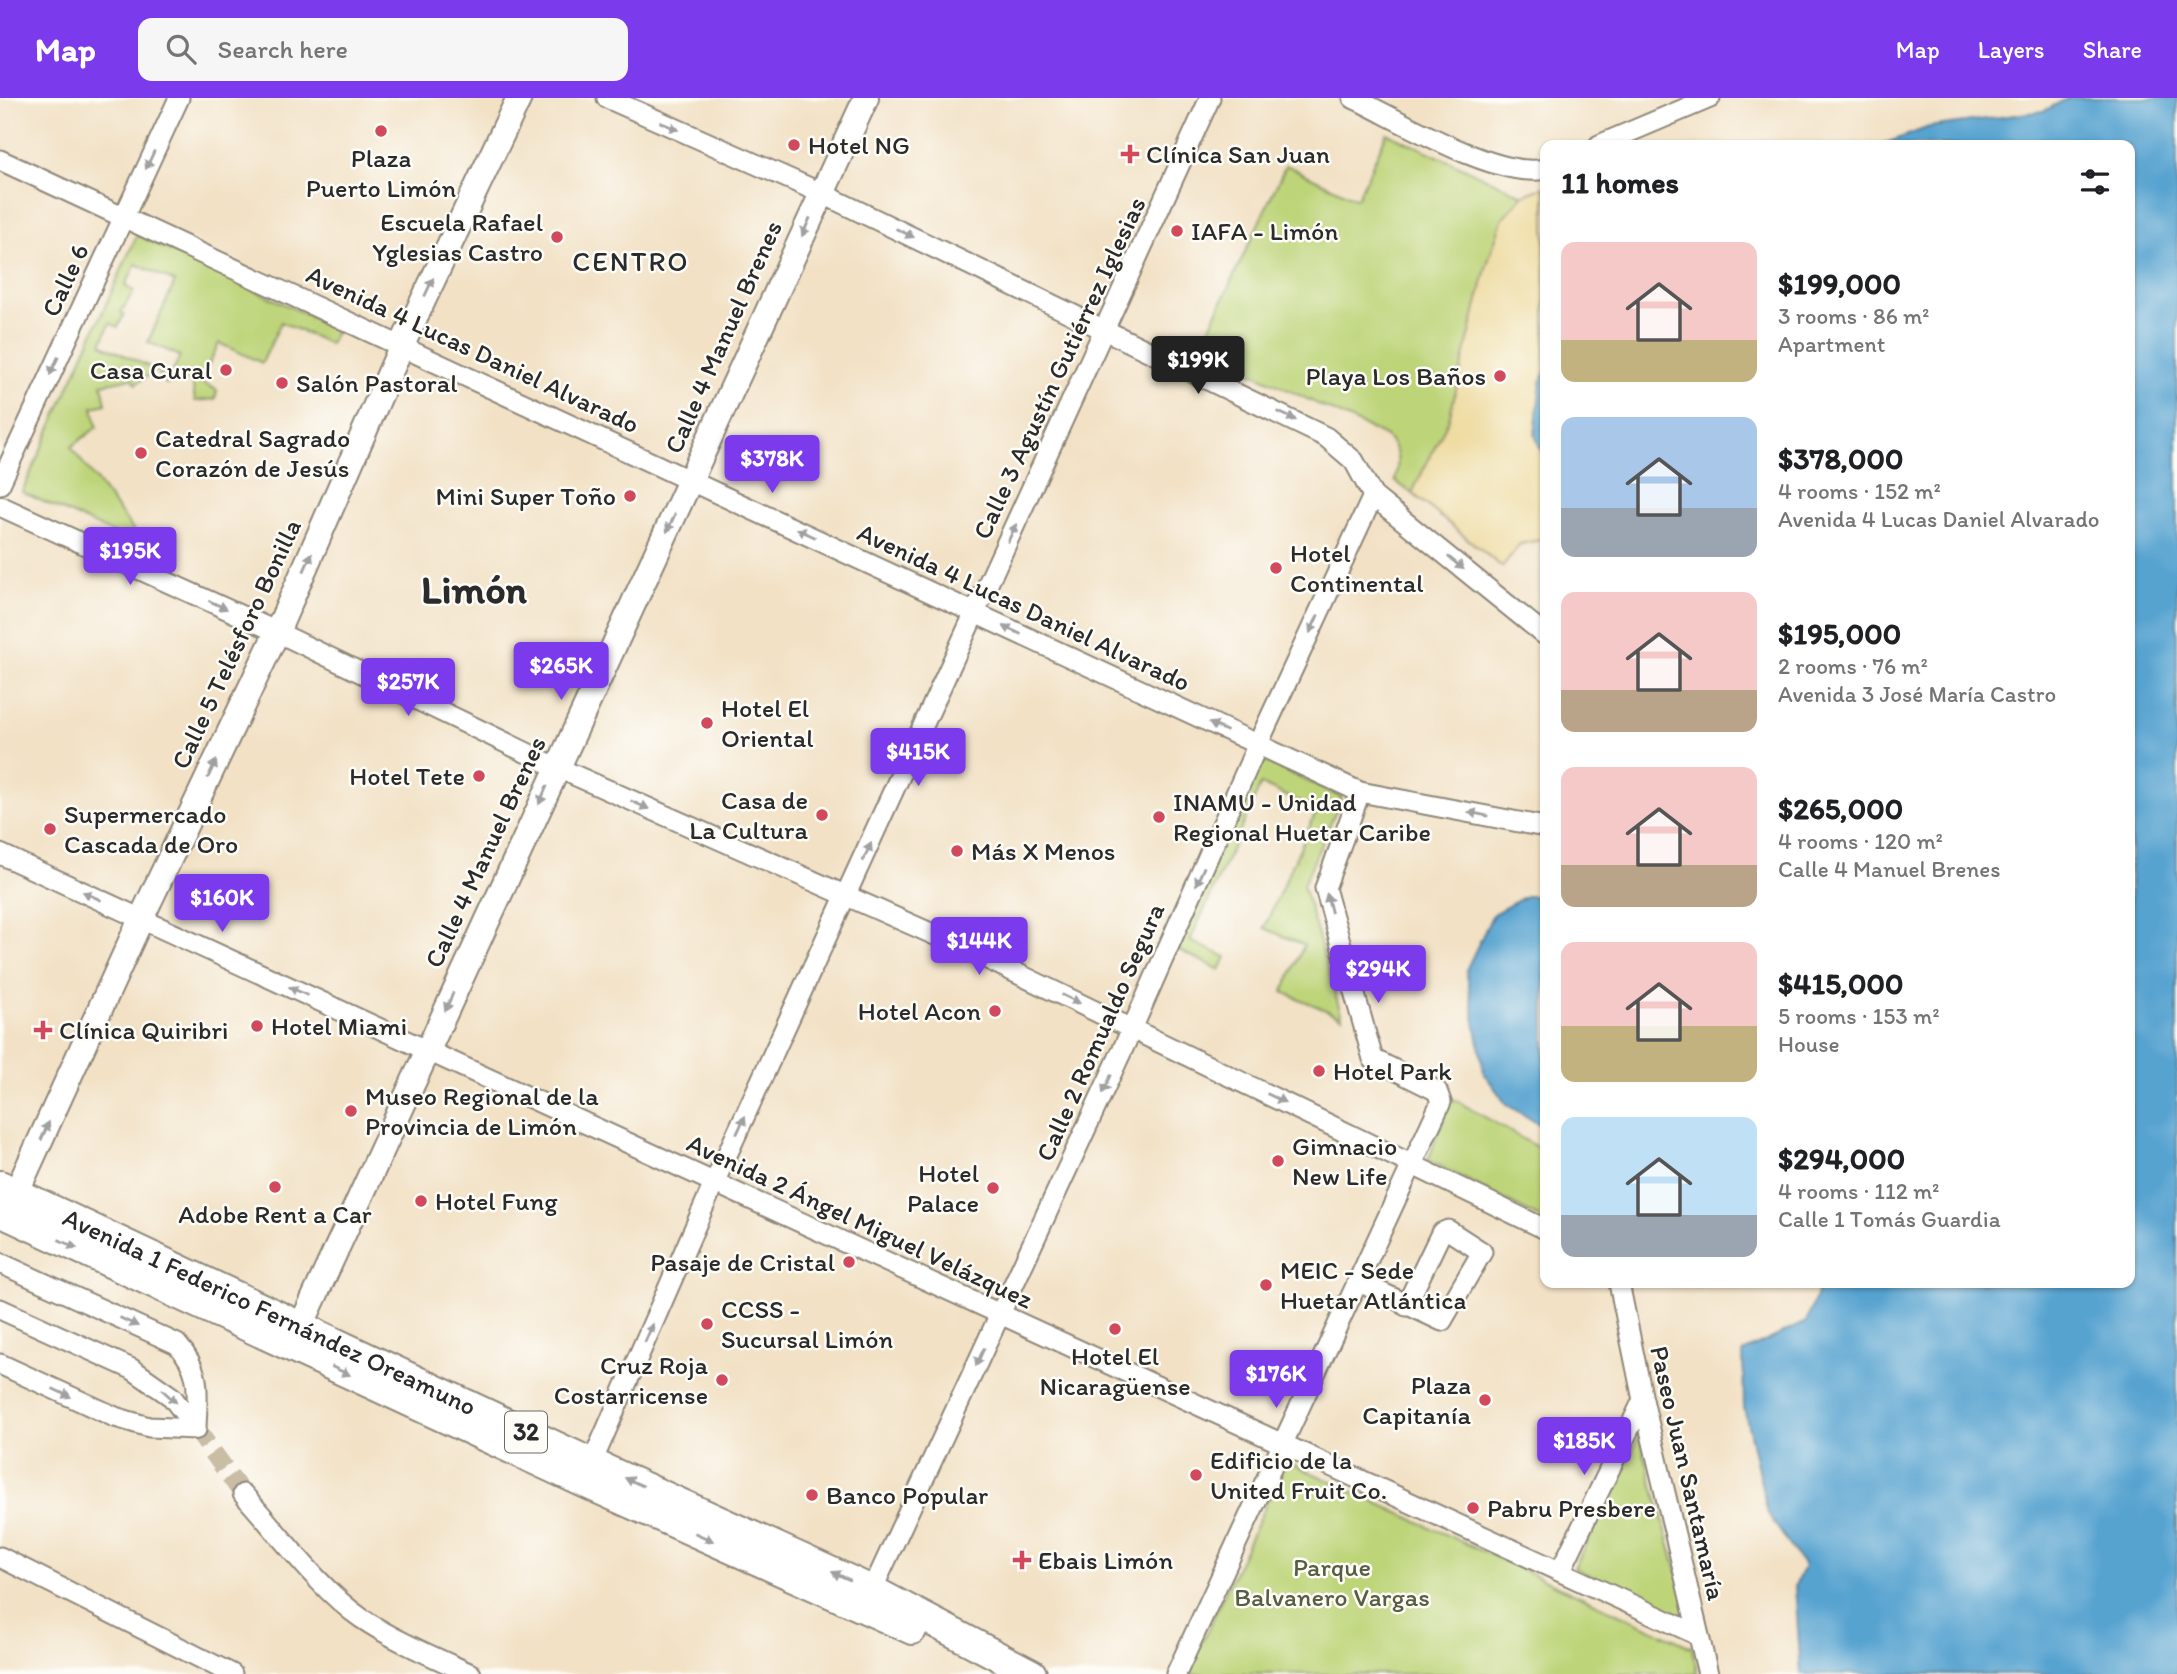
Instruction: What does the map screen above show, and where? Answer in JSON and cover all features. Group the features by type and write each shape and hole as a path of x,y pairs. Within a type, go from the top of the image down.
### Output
{"highway":[{"name":"Avenida 1 Federico Fernández Oreamuno","path":"6,1201 587,1473 1032,1674"},
{"name":"Avenida 1 Federico Fernández Oreamuno","path":"868,1599 1011,1674"}],"main road":[{"name":"Calle 5 Telésforo Bonilla","path":"6,1201 277,632 402,345 519,98"},
{"name":"Calle 4 Manuel Brenes","path":"296,1337 866,98"}],"street":[{"name":"Calle 6","path":"0,484 179,98"},
{"path":"607,98 821,193 1326,437 1354,461 1373,496 1540,631"},
{"name":"Calle 3 Agustín Gutiérrez Iglesias","path":"587,1473 715,1181 1107,330 1210,98"},
{"path":"1353,98 1473,156 1508,169 1540,169"},
{"path":"1612,140 1710,98"},
{"name":"Avenida 4 Lucas Daniel Alvarado","path":"0,160 692,479 1360,792 1540,826"},
{"name":"Calle 2 Romualdo Segura","path":"868,1599 1132,1029 1257,746 1373,496"},
{"path":"0,506 277,632 556,767 971,951 1540,1227"},
{"path":"1176,1674 1441,1102 1437,1091 1373,1059 1325,888 1360,792"},
{"name":"Avenida 2 Ángel Miguel Velázquez","path":"0,854 1698,1635"},
{"path":"1359,1282 1406,1306 1442,1321 1482,1252 1448,1230 1441,1233 1406,1306"},
{"path":"0,1263 177,1344 192,1361 198,1388 196,1429"},
{"name":"Paseo Juan Santamaría","path":"1620,1288 1643,1401 1707,1674"},
{"path":"0,1309 132,1369 172,1397 196,1429"},
{"path":"0,1364 115,1418 149,1427 196,1429"},
{"path":"1561,1570 1643,1401"},
{"path":"243,1494 359,1617 401,1642 471,1674"},
{"path":"0,1557 232,1674"}],"green space":[{"path":"1387,133 1523,195 1502,220 1486,268 1449,419 1412,493 1395,481 1397,456 1385,436 1200,348 1286,165 1357,199"},
{"path":"137,235 337,329 330,344 281,322 262,363 219,343 200,382 217,390 215,399 195,401 192,380 166,384 158,372 171,376 180,356 148,342 175,282 136,264 125,286 134,291 121,312 124,314 118,327 110,323 101,344 156,370 136,384 132,378 102,384 106,404 93,407 97,427 71,447 138,536 135,543 22,492"},
{"path":"1259,759 1342,797 1303,885 1342,1017 1283,992 1304,945 1264,928 1317,810 1261,784 1190,941 1226,957 1220,970 1176,949"},
{"path":"1452,1098 1540,1149 1540,1218 1428,1160"},
{"path":"1639,1436 1692,1624 1574,1568"},
{"name":"Parque Balvanero Vargas","path":"1286,1461 1693,1648 1697,1674 1187,1674"}],"sand":[{"name":"Playa Los Baños","path":"1540,189 1540,390 1535,434 1540,447 1540,540 1520,544 1502,567 1412,493 1449,419 1486,268 1502,220 1523,195"}],"water":[{"path":"2068,98 2177,98 2177,1674 1801,1674 1795,1586 1804,1566 1768,1514 1744,1408 1743,1352 1806,1322 1819,1288 2135,1288 2135,140 1894,140 1929,127 2044,111"},
{"path":"1540,390 1540,447 1535,434"},
{"path":"1526,896 1540,896 1540,1125 1506,1104 1484,1073 1466,970 1493,914"}],"tunnel":[{"path":"196,1429 243,1494"}],"place":[{"name":"Plaza Puerto Limón","path":"381,131"},
{"name":"Hotel NG","path":"794,145"},
{"name":"Clínica San Juan","path":"1130,154"},
{"name":"IAFA - Limón","path":"1177,231"},
{"name":"Escuela Rafael Yglesias Castro","path":"557,237"},
{"name":"Casa Cural","path":"226,370"},
{"name":"Playa Los Baños","path":"1500,376"},
{"name":"Salón Pastoral","path":"282,383"},
{"name":"Catedral Sagrado Corazón de Jesús","path":"141,453"},
{"name":"Mini Super Toño","path":"630,496"},
{"name":"Hotel Continental","path":"1276,568"},
{"name":"Hotel El Oriental","path":"707,723"},
{"name":"Hotel Tete","path":"479,776"},
{"name":"Casa de La Cultura","path":"822,815"},
{"name":"INAMU - Unidad Regional Huetar Caribe","path":"1159,817"},
{"name":"Supermercado Cascada de Oro","path":"50,829"},
{"name":"Más X Menos","path":"957,851"},
{"name":"Hotel Acon","path":"995,1011"},
{"name":"Hotel Miami","path":"257,1026"},
{"name":"Clínica Quiribri","path":"43,1030"},
{"name":"Hotel Park","path":"1319,1071"},
{"name":"Museo Regional de la Provincia de Limón","path":"351,1111"},
{"name":"Gimnacio New Life","path":"1278,1161"},
{"name":"Adobe Rent a Car","path":"275,1187"},
{"name":"Hotel Palace","path":"993,1188"},
{"name":"Hotel Fung","path":"421,1201"},
{"name":"Pasaje de Cristal","path":"849,1262"},
{"name":"MEIC - Sede Huetar Atlántica","path":"1266,1285"},
{"name":"CCSS - Sucursal Limón","path":"707,1324"},
{"name":"Hotel El Nicaragüense","path":"1115,1329"},
{"name":"Cruz Roja Costarricense","path":"722,1380"},
{"name":"Plaza Capitanía","path":"1485,1400"},
{"name":"Edificio de la United Fruit Co.","path":"1196,1475"},
{"name":"Banco Popular","path":"812,1495"},
{"name":"Pabru Presbere","path":"1473,1508"},
{"name":"Ebais Limón","path":"1022,1560"}],"district":[{"name":"CENTRO","path":"631,261"},
{"name":"Limón","path":"474,589"}]}
